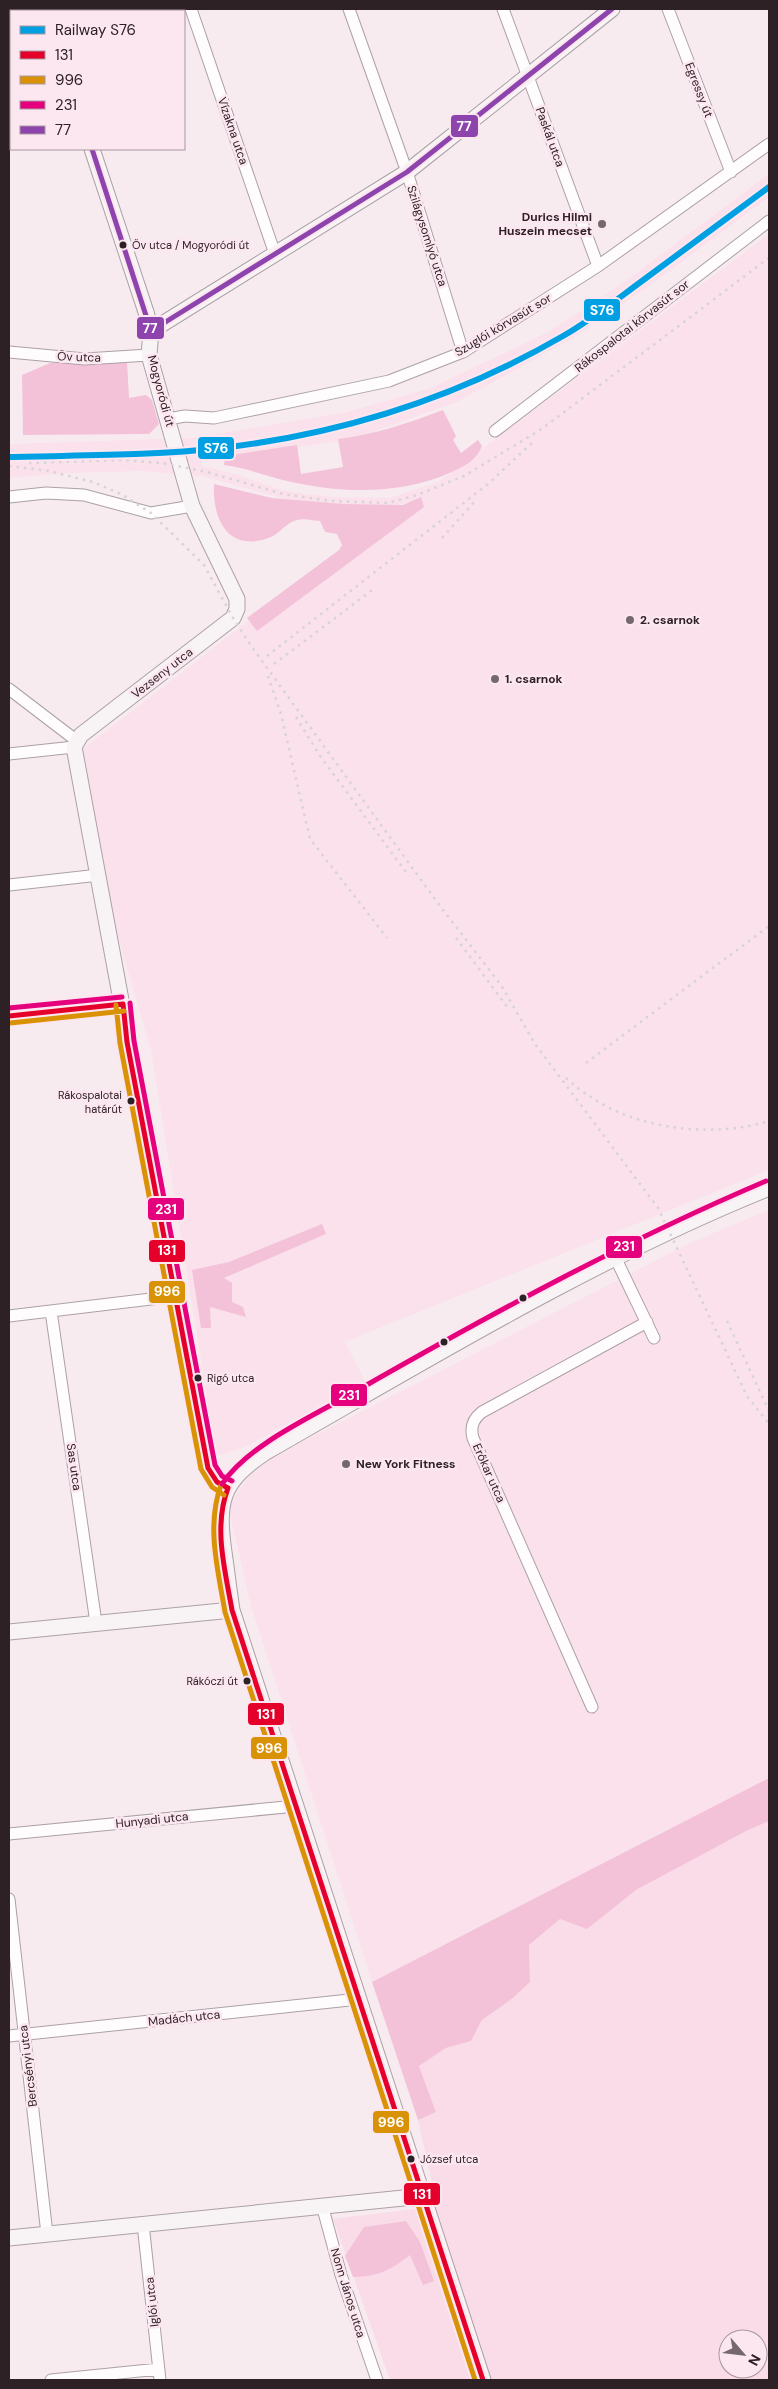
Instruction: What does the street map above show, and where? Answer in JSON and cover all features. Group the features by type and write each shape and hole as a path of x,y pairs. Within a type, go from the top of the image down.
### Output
{"street":[{"name":"Vízakna utca","path":"191,9 275,254"},
{"name":"Szilágysomlyó utca","path":"349,9 407,172 464,352"},
{"name":"Paskál utca","path":"504,9 598,266"},
{"path":"151,331 407,172 612,9"},
{"name":"Egressy út","path":"668,9 731,172"},
{"name":"Szuglói körvasút sor","path":"168,419 185,416 214,418 389,380 464,352 598,266 769,144"},
{"name":"Mogyoródi út","path":"92,150 151,331 149,355 192,506 237,599"},
{"name":"Rákospalotai körvasút sor","path":"495,432 769,221"},
{"name":"Öv utca","path":"9,352 85,359 149,355"},
{"path":"9,497 46,494 84,495 151,514 192,506"},
{"name":"Vezseny utca","path":"76,744 81,735 233,618 237,609 237,599"},
{"path":"9,689 76,744 123,1004 128,1042 208,1468 217,1482 228,1488"},
{"path":"9,754 76,744"},
{"path":"9,885 99,875"},
{"path":"9,1016 123,1004"},
{"path":"483,2380 232,1610 220,1526 220,1510 228,1488 237,1475 266,1452 615,1257 700,1217 769,1188"},
{"path":"615,1257 654,1338"},
{"path":"9,1316 176,1296"},
{"name":"Sas utca","path":"51,1310 96,1623"},
{"name":"Erőkar utca","path":"592,1707 474,1438 472,1426 474,1419 482,1412 647,1322"},
{"path":"9,1632 232,1610"},
{"name":"Hunyadi utca","path":"9,1834 296,1806"},
{"name":"Bercsényi utca","path":"9,1899 47,2234"},
{"name":"Madách utca","path":"9,2036 359,1999"},
{"path":"9,2238 423,2196"},
{"name":"Nonn János utca","path":"322,2205 341,2275 377,2380"},
{"name":"Iglói utca","path":"144,2224 159,2375"},
{"path":"51,2380 159,2375"}],"shaded area":[{"path":"769,174 769,197 646,288 573,338 457,402 353,439 202,461 202,466 235,474 285,491 332,497 389,498 438,482 769,234 769,1170 345,1342 365,1381 247,1446 221,1455 216,1453 151,1050 116,930 83,749 239,628 411,502 386,507 329,506 281,498 202,476 143,471 68,473 9,478 9,444 193,438 347,412 431,388 546,333 578,313 627,280"},
{"path":"127,361 129,398 146,395 152,400 159,424 149,434 23,435 22,375 50,363"},
{"path":"443,410 456,436 453,440 461,453 478,440 482,446 476,457 467,464 445,475 407,486 367,490 327,488 287,481 224,465 225,456 297,445 301,474 343,467 338,439 391,428"},
{"path":"214,484 272,498 343,504 403,505 421,497 424,507 257,631 247,618 339,550 342,545 337,534 325,532 320,521 305,519 293,521 271,537 256,541 244,541 234,537 220,521 216,510"},
{"path":"769,1210 769,1778 372,1982 251,1606 229,1510 235,1496 250,1475 273,1457 692,1242"},
{"path":"322,1224 326,1234 224,1278 232,1283 232,1302 243,1307 246,1317 210,1307 211,1328 201,1328 192,1270 229,1262"},
{"path":"769,1778 769,1821 748,1830 636,1890 587,1929 560,1919 529,1945 530,1982 513,1998 482,2020 471,2041 446,2048 419,2066 436,2112 418,2120 372,1982"},
{"path":"769,1821 769,2380 390,2380 333,2219 437,2206 418,2120 436,2111 419,2066 446,2048 471,2041 482,2020 513,1998 530,1982 529,1945 560,1919 587,1928 636,1890 748,1830"},
{"path":"406,2221 420,2242 434,2281 423,2285 410,2255 383,2272 369,2276 353,2277 345,2256 364,2227"}],"railway":[{"path":"29,463 122,460 162,463 207,472 283,494 331,501 388,503 417,495 464,476 540,430 769,258"},
{"path":"267,656 488,484 533,442"},
{"path":"9,466 49,471 93,482 121,494 151,513 204,565 233,618 254,650 440,906 501,985 535,1044 658,1208 747,1396 769,1424"},
{"path":"442,538 477,499"},
{"path":"274,664 375,588"},
{"path":"268,676 281,714 310,839 387,938"},
{"path":"296,717 320,756 409,876"},
{"path":"586,1063 769,926"},
{"path":"456,938 508,1008"},
{"path":"566,1078 584,1093 610,1108 654,1124 701,1130 748,1126 769,1121"},
{"path":"727,1321 769,1411"}],"rail line":[{"name":"S76","path":"9,457 168,452 266,442 355,422 441,395 523,358 573,330 603,310 769,187"}],"transit line":[{"name":"77","path":"92,150 151,331 407,172 612,9"},
{"name":"231","path":"9,1008 122,997"},
{"name":"231","path":"130,1003 134,1041 215,1465 222,1476 232,1481"},
{"name":"131","path":"123,1004 127,1042 208,1468 217,1482 228,1488"},
{"name":"131","path":"9,1016 123,1004"},
{"name":"996","path":"116,1005 120,1043 201,1469 212,1487 224,1495"},
{"name":"996","path":"10,1023 124,1011"},
{"name":"231","path":"222,1484 234,1469 266,1443 458,1334 610,1253 766,1181"},
{"name":"996","path":"221,1485 214,1516 214,1532 225,1612 475,2380"},
{"name":"131","path":"228,1488 221,1518 221,1533 232,1610 483,2380"}],"place":[{"name":"Durics Hilmi Huszein mecset","path":"602,224"},
{"name":"Öv utca / Mogyoródi út","path":"123,245"},
{"name":"2. csarnok","path":"630,620"},
{"name":"1. csarnok","path":"495,679"},
{"name":"Rákospalotai határút","path":"131,1101"},
{"name":"Rigó utca","path":"198,1378"},
{"name":"New York Fitness","path":"346,1464"},
{"name":"Rákóczi út","path":"247,1681"},
{"name":"József utca","path":"411,2159"}]}
